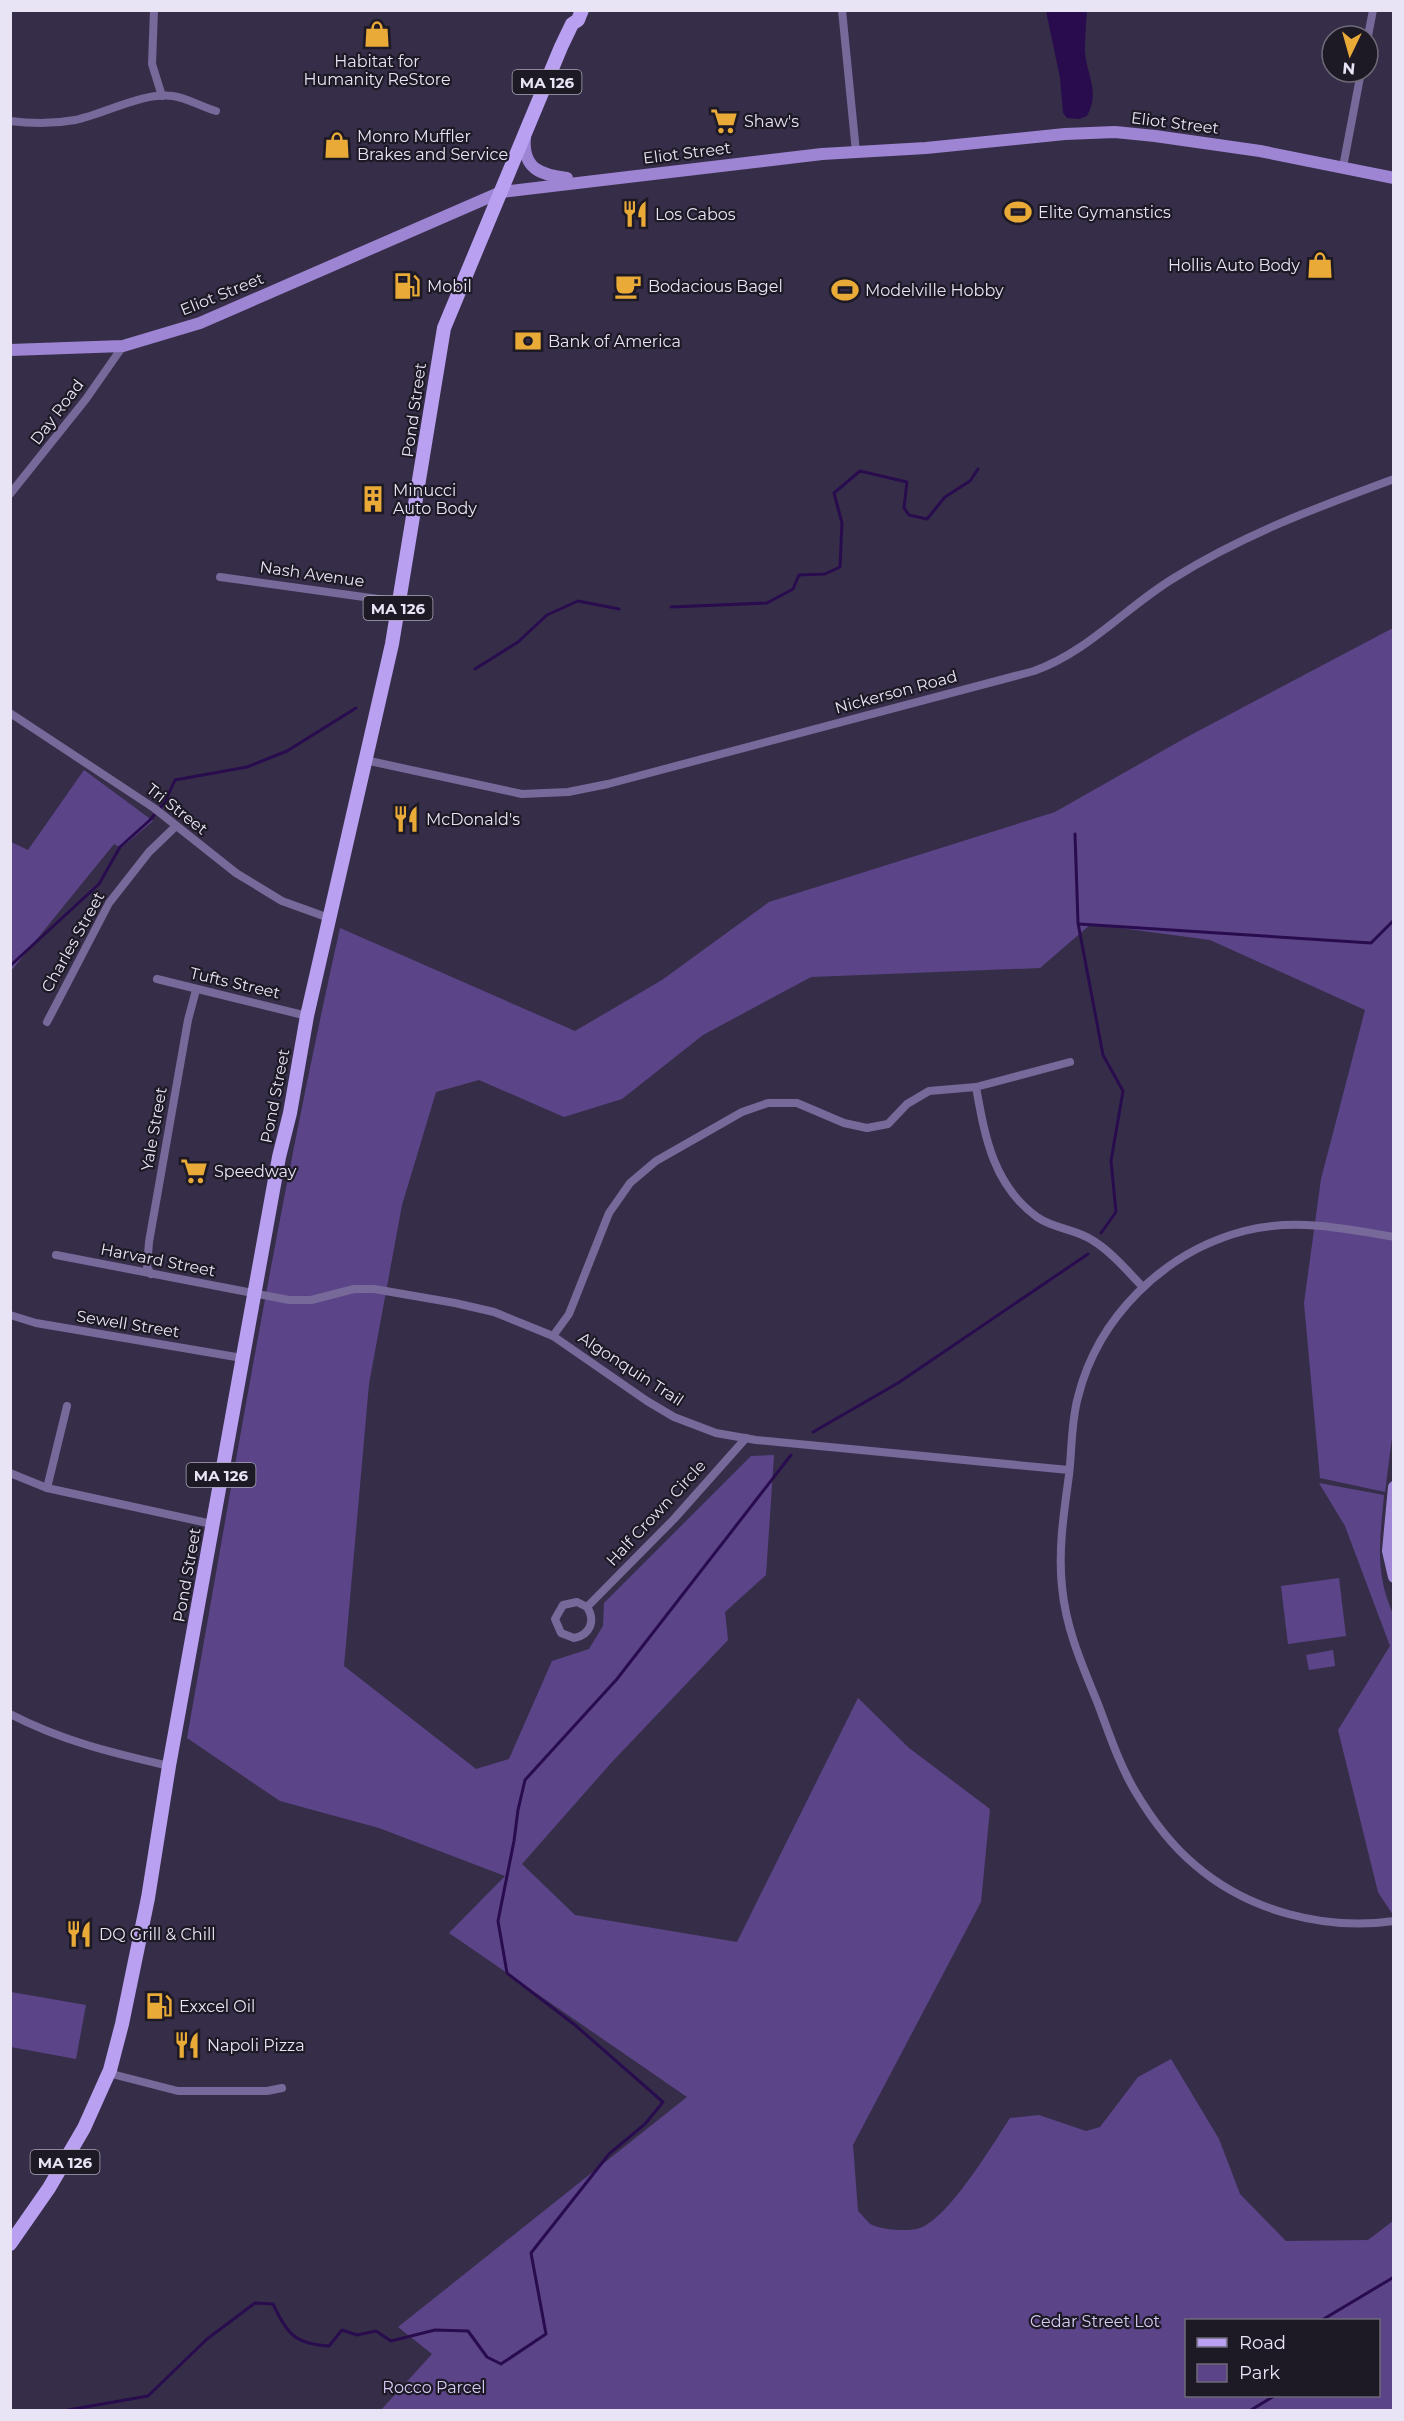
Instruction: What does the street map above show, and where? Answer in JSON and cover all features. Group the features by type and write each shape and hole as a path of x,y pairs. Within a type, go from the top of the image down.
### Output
{"main road":[{"name":"Pond Street","path":"10,2244 66,2160 84,2128 108,2073 122,2024 136,1961 242,1358 307,1016 400,602 444,328 572,17 578,20 582,10"},
{"name":"Eliot Street","path":"10,350 123,346 200,323 501,192 856,152 936,147 1065,134 1115,132 1248,150 1394,178"},
{"path":"525,134 526,156 536,171 549,177 583,182"},
{"path":"1394,1487 1388,1551 1394,1577"}],"street":[{"path":"154,10 152,64 162,96"},
{"path":"842,10 856,152"},
{"path":"1343,167 1359,84"},
{"path":"10,121 49,123 76,120 124,104 162,96 183,98 216,111"},
{"name":"Day Road","path":"10,494 86,399 123,346"},
{"name":"Nickerson Road","path":"365,760 522,794 568,792 608,784 1034,671 1069,656 1173,578 1223,551 1287,519 1394,478"},
{"name":"Nash Avenue","path":"220,576 400,602"},
{"name":"Tri Street","path":"10,713 158,811 236,873 265,892 297,908 329,918"},
{"name":"Charles Street","path":"47,1022 109,903 149,852 176,826"},
{"name":"Tufts Street","path":"157,979 307,1016"},
{"name":"Yale Street","path":"151,1274 147,1267 149,1242 188,1020 196,990"},
{"path":"553,1336 569,1314 609,1213 630,1183 656,1161 742,1112 768,1103 797,1103 855,1126 873,1128 888,1124 907,1104 929,1091 976,1087 1070,1062"},
{"path":"976,1087 989,1153 1008,1186 1020,1201 1037,1217 1048,1223 1092,1240 1143,1287"},
{"path":"1394,1237 1289,1225 1245,1231 1219,1239 1187,1254 1143,1287 1109,1326 1095,1350 1075,1410 1061,1564 1066,1614 1082,1667 1125,1772 1160,1827 1196,1867 1230,1889 1278,1911 1347,1924 1394,1921"},
{"name":"Harvard Street","path":"56,1255 254,1295"},
{"name":"Algonquin Trail","path":"254,1295 289,1300 310,1300 354,1289 374,1289 475,1307 512,1318 553,1336 674,1417 716,1433 746,1438 1069,1470"},
{"name":"Sewell Street","path":"10,1315 36,1323 242,1358"},
{"path":"47,1488 67,1406"},
{"name":"Half Crown Circle","path":"587,1607 675,1519 746,1438"},
{"path":"10,1473 47,1488 212,1524"},
{"path":"577,1602 587,1607 592,1623 586,1633 574,1638 561,1633 555,1619 563,1605 577,1602"},
{"path":"10,1714 52,1735 76,1743 169,1766"},
{"path":"108,2073 178,2091 267,2091 282,2088"}],"green space":[{"path":"1393,628 1394,1422 1385,1492 1320,1478 1304,1303 1321,1179 1365,1010 1210,940 1091,924 1040,968 811,977 703,1035 622,1099 564,1117 479,1080 436,1092 402,1205 369,1384 344,1666 476,1769 509,1759 552,1661 589,1649 603,1626 604,1603 751,1456 774,1455 766,1575 725,1612 728,1640 611,1763 522,1864 575,1915 737,1942 858,1698 909,1748 990,1809 981,1902 853,2145 858,2211 870,2224 880,2228 902,2230 920,2228 944,2210 957,2196 1010,2118 1039,2115 1086,2131 1100,2127 1138,2077 1171,2059 1219,2139 1240,2194 1286,2241 1368,2240 1393,2221 1393,2410 381,2410 432,2354 398,2327 687,2097 449,1933 505,1876 379,1828 280,1801 187,1738 278,1231 340,928 575,1031 662,980 769,902 1055,812 1187,737"},
{"path":"84,770 153,821 121,848 114,844 11,971 11,842 28,850"},
{"path":"1319,1483 1384,1495 1380,1542 1381,1571 1383,1585 1394,1616 1393,1915 1378,1892 1338,1730 1390,1646 1345,1526"},
{"path":"1339,1578 1346,1636 1288,1644 1281,1586"},
{"path":"1333,1650 1335,1666 1309,1670 1306,1655"},
{"path":"11,1992 86,2005 76,2059 11,2047"}],"shaded area":[{"path":"1046,11 1087,11 1085,50 1093,99 1087,116 1079,119 1067,118 1063,113 1060,78"}],"waterway":[{"path":"671,607 767,603 793,589 799,575 825,574 840,567 842,523 834,493 860,471 907,482 904,508 909,515 927,519 945,497 970,481 978,469"},
{"path":"475,669 518,642 547,615 578,601 619,609"},
{"path":"10,966 99,884 120,847 150,820 165,802 175,780 247,767 287,751 356,708"},
{"path":"1075,834 1078,923 1103,1055 1123,1091 1111,1161 1116,1212 1101,1233"},
{"path":"1079,924 1371,943 1394,920"},
{"path":"813,1432 898,1383 1088,1254"},
{"path":"68,2410 148,2396 207,2339 255,2303 273,2304 283,2323 294,2336 317,2345 329,2346 342,2330 357,2335 376,2331 391,2341 435,2330 468,2331 487,2357 501,2364 546,2334 531,2253 609,2154 645,2124 663,2102 575,2025 507,1973 498,1921 525,1780 617,1679 791,1455"},
{"path":"1324,2319 1394,2277"},
{"path":"1251,2410 1272,2397"}],"place":[{"name":"Habitat for Humanity ReStore","path":"377,34"},
{"name":"Shaw's","path":"724,121"},
{"name":"Monro Muffler Brakes and Service","path":"337,145"},
{"name":"Elite Gymanstics","path":"1018,212"},
{"name":"Los Cabos","path":"635,214"},
{"name":"Hollis Auto Body","path":"1320,265"},
{"name":"Mobil","path":"407,286"},
{"name":"Bodacious Bagel","path":"628,286"},
{"name":"Modelville Hobby","path":"845,290"},
{"name":"Bank of America","path":"528,341"},
{"name":"Minucci Auto Body","path":"373,499"},
{"name":"McDonald's","path":"406,819"},
{"name":"Speedway","path":"194,1171"},
{"name":"DQ Grill & Chill","path":"79,1934"},
{"name":"Exxcel Oil","path":"159,2006"},
{"name":"Napoli Pizza","path":"187,2045"}],"park label":[{"name":"Cedar Street Lot","path":"1095,2321"},
{"name":"Rocco Parcel","path":"434,2387"}]}
